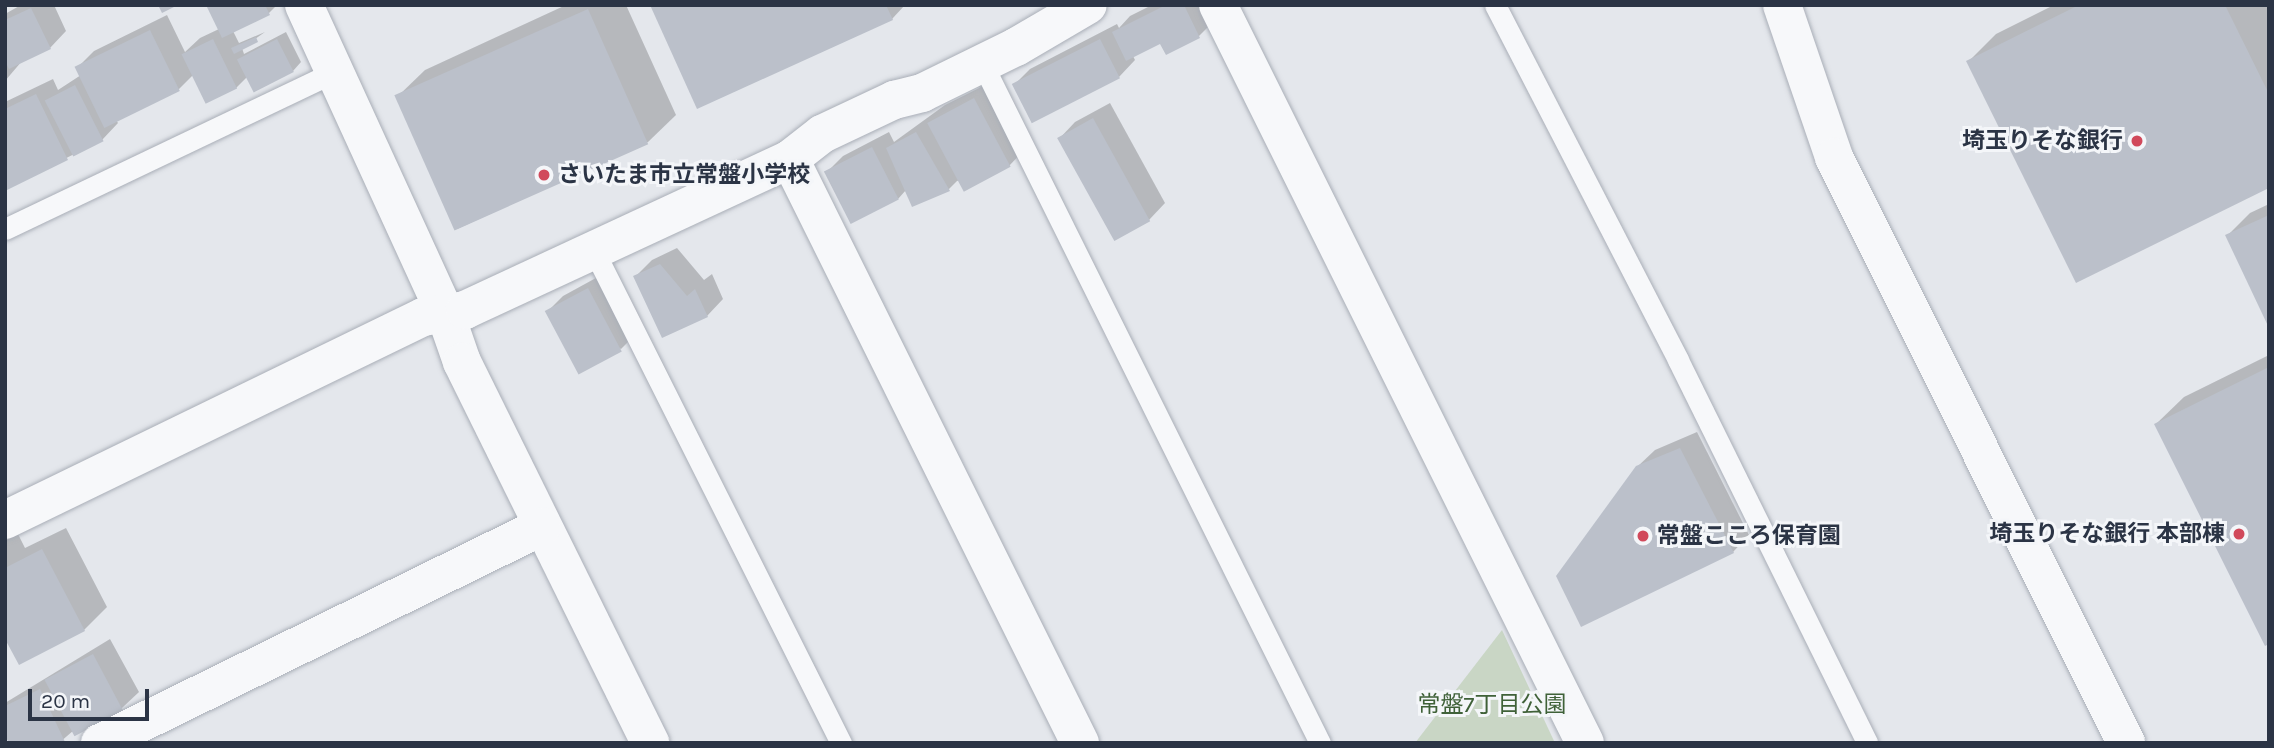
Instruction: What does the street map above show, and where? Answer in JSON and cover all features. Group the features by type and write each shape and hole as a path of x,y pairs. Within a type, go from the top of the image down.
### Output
{"street":[{"path":"303,5 445,313 462,362 650,743"},
{"path":"5,520 423,317 465,310 790,159 822,134 894,100 922,93 1088,5"},
{"path":"1218,5 1585,743"},
{"path":"1782,5 1834,157 2126,743"},
{"path":"790,159 1080,743"},
{"path":"100,743 542,526"}],"lane":[{"path":"1495,5 1678,360 1867,743"},
{"path":"982,63 1320,743"},
{"path":"5,229 334,72"},
{"path":"594,251 841,743"}],"green space":[{"name":"常盤7丁目公園","path":"1502,630 1555,743 1415,743"}],"building":[{"path":"158,5 178,5 162,13"},
{"path":"206,5 265,5 270,15 222,38"},
{"path":"650,5 886,5 893,20 697,109"},
{"path":"1166,5 1184,5 1200,38 1166,55 1160,44 1126,61 1112,32"},
{"name":"埼玉りそな銀行","path":"2079,5 2225,5 2269,94 2269,188 2076,283 1966,61"},
{"path":"31,8 51,49 9,69 5,61 5,20"},
{"path":"588,9 648,144 455,230 394,95"},
{"path":"150,30 180,91 104,128 75,67"},
{"path":"256,37 258,42 234,54 231,48"},
{"path":"213,39 237,88 206,104 182,54"},
{"path":"277,39 294,72 254,92 237,59"},
{"path":"1100,39 1120,78 1032,123 1012,84"},
{"path":"75,85 104,141 73,157 45,100"},
{"path":"36,94 68,160 5,191 5,109"},
{"path":"974,98 1011,167 964,192 927,123"},
{"path":"1093,118 1150,221 1114,241 1057,138"},
{"path":"916,132 950,191 912,207 886,148"},
{"path":"872,147 899,200 851,224 824,172"},
{"path":"2269,215 2269,328 2225,235"},
{"path":"660,264 687,296 695,289 708,317 662,338 633,276"},
{"path":"588,288 622,352 579,375 545,311"},
{"name":"埼玉りそな銀行 本部棟","path":"2269,367 2269,644 2265,646 2154,424"},
{"path":"1680,448 1734,553 1581,627 1556,576 1636,466"},
{"path":"42,549 85,631 19,665 5,639 5,568"},
{"path":"93,654 123,711 74,736 44,680"},
{"path":"40,689 65,742 9,743 5,736 5,706"}],"place":[{"name":"埼玉りそな銀行","path":"2137,141"},
{"name":"さいたま市立常盤小学校","path":"544,175"},
{"name":"埼玉りそな銀行 本部棟","path":"2239,534"},
{"name":"常盤こころ保育園","path":"1643,536"}]}
